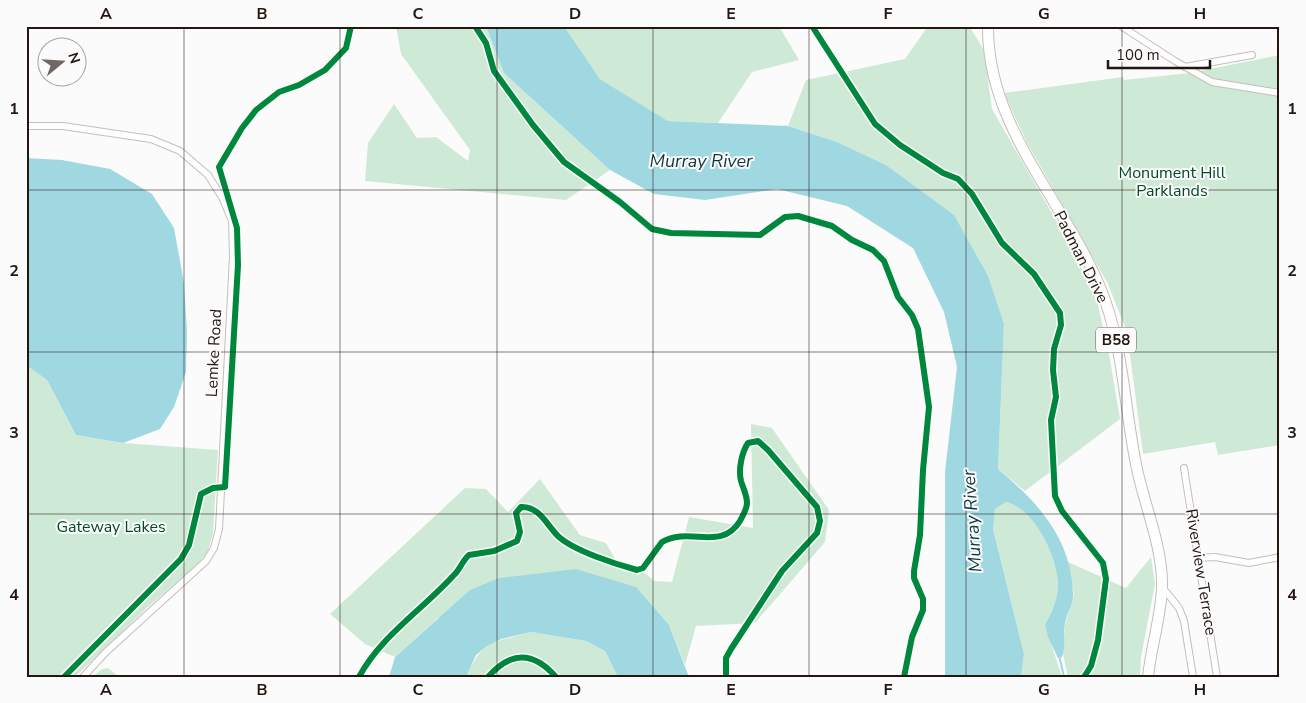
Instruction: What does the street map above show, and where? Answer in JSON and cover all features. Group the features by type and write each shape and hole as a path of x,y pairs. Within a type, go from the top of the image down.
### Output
{"main road":[{"name":"Padman Drive","path":"988,26 991,68 1007,120 1089,264 1111,320 1120,356 1133,449 1158,552 1162,586 1148,677"}],"street":[{"path":"1123,27 1212,82 1280,93"},
{"path":"1185,67 1252,56"},
{"name":"Lemke Road","path":"26,126 63,126 151,139 180,151 208,175 223,199 232,221 233,256 225,421 219,529 214,548 206,561 106,652 83,677"},
{"name":"Riverview Terrace","path":"1184,468 1217,677"},
{"path":"1198,558 1215,557 1249,563 1280,557"},
{"name":"Riverview Terrace","path":"1162,586 1179,608 1184,621 1193,677"}],"green space":[{"path":"396,26 486,26 504,73 610,170 566,200 365,181 368,143 394,104 417,138 436,137 468,161 470,150 401,54"},
{"path":"564,26 779,26 799,60 752,72 718,123 668,121 600,79"},
{"path":"928,26 969,26 984,50 992,109 1072,248 1097,301 1109,354 1120,419 1025,491 998,469 1004,324 954,216 886,165 837,142 788,126 806,80 905,59"},
{"name":"Monument Hill Parklands","path":"1280,55 1280,445 1218,455 1215,442 1143,454 1127,332 1108,284 1027,143 1004,93 1123,77 1124,80 1190,73"},
{"name":"Gateway Lakes","path":"26,365 47,380 76,435 123,443 218,450 213,533 208,551 198,564 149,606 75,677 26,677"},
{"path":"751,424 772,428 829,510 825,542 755,623 696,626 685,665 669,625 438,618 395,657 365,644 330,614 465,488 486,489 508,512 540,479 580,535 606,543 618,564 638,567 654,581 672,582 689,517 753,528"},
{"path":"1006,502 1017,506 1026,514 1035,524 1050,549 1058,587 1054,606 1045,624 1062,677 1021,677 1024,654 993,529 995,509"},
{"path":"1151,557 1155,584 1141,657 1140,677 1068,677 1063,654 1065,625 1074,595 1068,562 1126,588"},
{"path":"531,632 586,641 605,651 618,677 466,677 472,664 484,648 498,641"},
{"path":"108,668 119,677 92,677 102,669"}],"water":[{"name":"Murray River","path":"486,26 564,26 600,79 668,121 788,126 837,142 886,165 954,215 988,276 1004,324 998,469 1026,494 1049,522 1059,538 1071,573 1073,597 1065,623 1062,657 1058,658 1048,637 1045,624 1054,606 1058,587 1050,550 1035,524 1026,514 1017,506 1006,502 995,509 993,529 1024,654 1021,677 945,677 945,472 957,367 944,312 913,248 847,206 777,189 705,200 654,194 610,170 504,73"},
{"path":"26,158 62,160 110,169 152,194 174,228 184,283 187,332 186,372 174,407 160,429 123,443 76,435 47,380 26,365"},
{"path":"576,569 636,587 669,625 689,677 618,677 605,651 586,641 531,632 501,639 487,646 476,655 466,677 389,677 395,657 470,590 499,578"}],"waterway":[{"path":"1059,655 1064,677"}],"cycle path":[{"path":"64,677 181,559 189,545 201,494 213,488 225,487 238,265 237,228 219,167 242,128 256,110 279,92 299,85 325,70 346,48 351,26"},
{"path":"475,26 486,43 494,71 533,125 564,162 620,202 652,229 671,233 760,235 785,217 798,216 832,226 852,240 873,250 884,261 898,297 912,315 918,329 929,407 923,470 920,535 914,571 914,578 923,599 923,610 912,637 904,677"},
{"path":"812,26 875,124 900,145 943,173 958,179 972,194 1002,243 1034,274 1060,313 1061,325 1054,349 1053,370 1056,397 1051,420 1055,496 1062,511 1103,563 1106,579 1098,640 1091,666 1084,677"},
{"path":"359,677 368,662 390,636 455,574 469,555 494,551 517,541 520,532 516,513 521,507 538,513 559,537 575,547 607,561 637,570 643,568 662,542 683,536 714,537 724,535 732,530 740,521 747,505 740,476 742,456 748,443 758,441 817,507 820,521 817,533 782,571 731,649 726,658 726,677"},
{"path":"488,677 505,662 522,658 539,662 556,677"}]}
